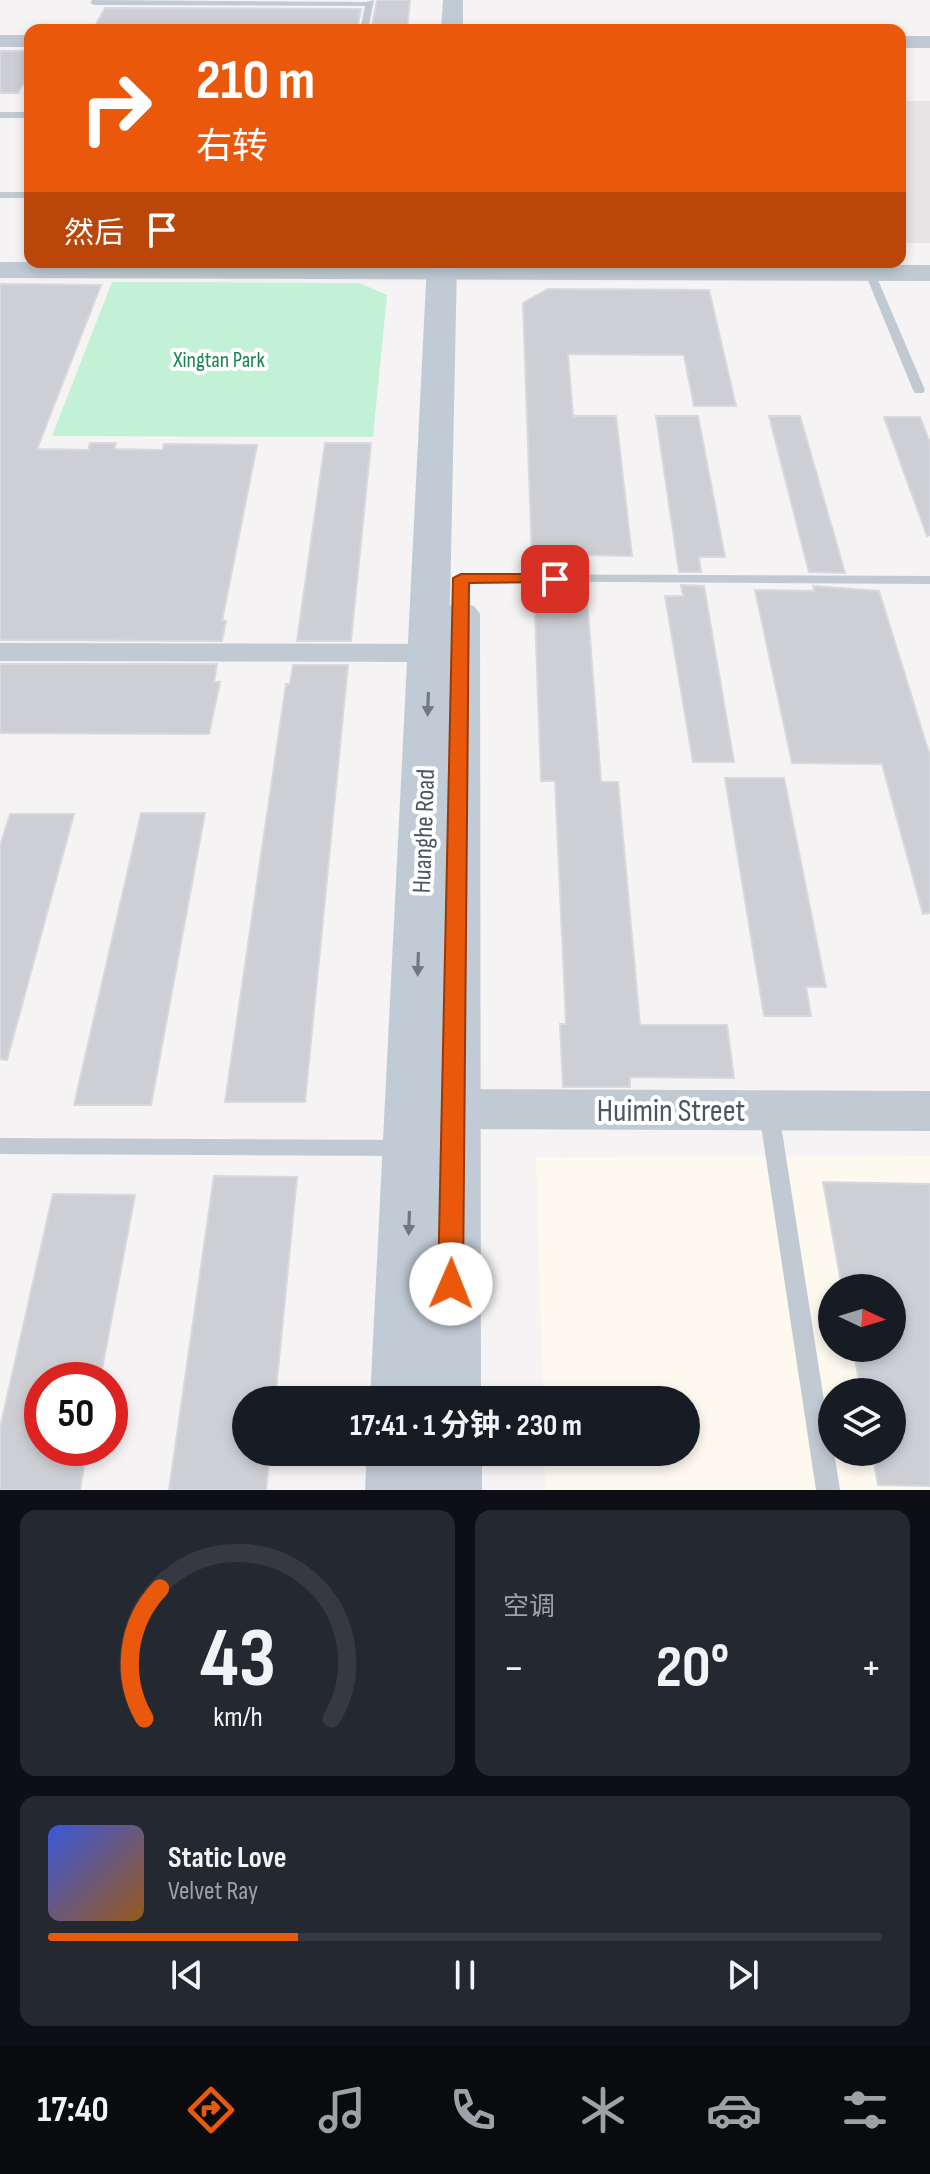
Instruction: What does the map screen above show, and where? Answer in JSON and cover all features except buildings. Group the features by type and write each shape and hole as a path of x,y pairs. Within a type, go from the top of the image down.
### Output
{"main road":[{"path":"452,24 453,0"},
{"path":"468,24 469,0"},
{"name":"Huanghe Road","path":"403,1386 426,1122 461,578 453,268"},
{"name":"Huanghe Road","path":"448,1386 426,1122 429,653 453,268"},
{"path":"399,1490 400,1466"},
{"path":"448,1490 449,1466"}],"street":[{"path":"0,41 24,41"},
{"path":"906,42 930,42"},
{"path":"0,258 24,258"},
{"path":"906,261 930,261"},
{"path":"0,270 72,268"},
{"path":"522,268 930,273"},
{"path":"0,652 429,653"},
{"name":"Huimin Street","path":"426,1122 768,1110 930,1111"}],"lane":[{"path":"96,0 94,3 369,2 365,24"},
{"path":"0,115 24,115"},
{"path":"0,195 24,195"},
{"path":"870,273 919,390"},
{"path":"461,578 930,580"},
{"path":"768,1110 828,1490"},
{"path":"0,1146 426,1122"}],"shaded area":[{"path":"906,101 930,101 930,243 906,243"},
{"path":"930,1156 930,1490 545,1490 544,1466 700,1466 700,1386 543,1386 536,1157"}],"green space":[{"name":"Xingtan Park","path":"112,282 359,283 387,295 373,437 52,436"}],"route":[{"path":"451,1284 461,578 555,579"}]}
